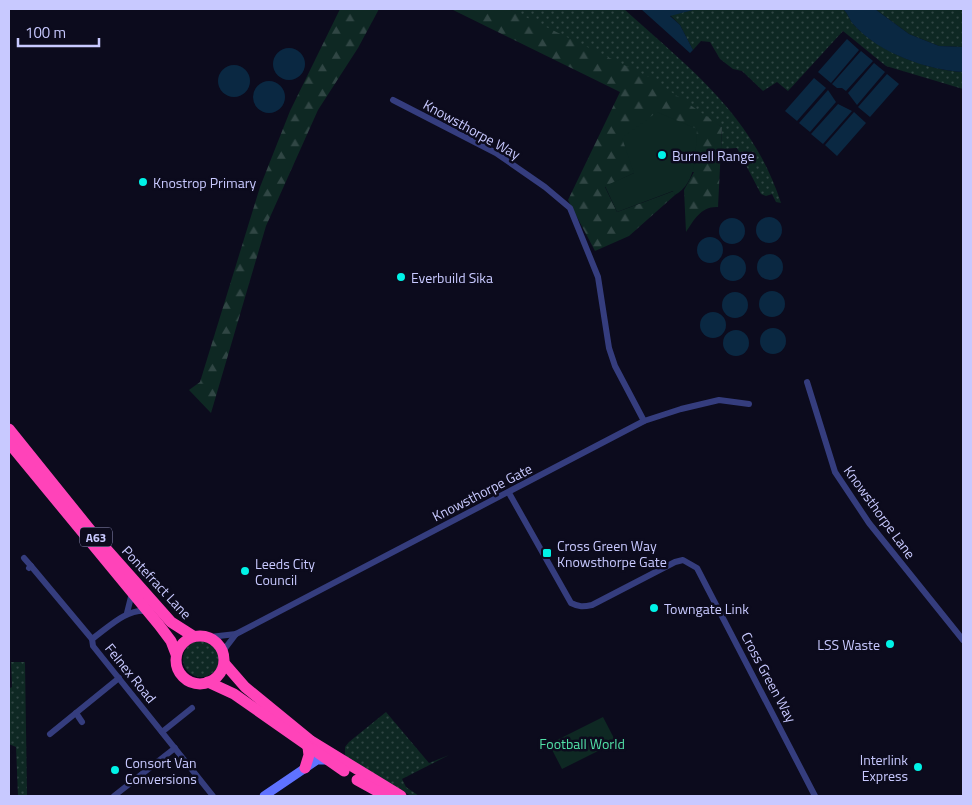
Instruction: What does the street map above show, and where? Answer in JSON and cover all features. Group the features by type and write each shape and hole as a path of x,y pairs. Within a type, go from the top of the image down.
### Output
{"highway":[{"name":"Pontefract Lane","path":"9,429 100,542 164,615 182,631 193,636"},
{"name":"Pontefract Lane","path":"9,443 171,641 176,654"},
{"name":"A63","path":"193,636 210,637"},
{"path":"176,654 183,643 193,636"},
{"path":"210,637 218,641 223,651 224,664 230,673 270,709 339,759 401,796"},
{"name":"A63","path":"176,654 176,666 182,678 196,684 208,682 234,694 326,760 386,796"},
{"path":"208,682 214,678 224,664"},
{"path":"338,743 339,759"},
{"path":"305,768 308,747"}],"street":[{"name":"Knowsthorpe Way","path":"393,100 496,153 545,187 570,208 598,278 609,348 615,366 644,421"},
{"name":"Knowsthorpe Lane","path":"807,382 825,446 835,472 869,523 963,640"},
{"name":"Knowsthorpe Gate","path":"210,637 236,634 644,421 681,409 719,400 749,404"},
{"name":"Cross Green Way","path":"509,493 571,603 577,606 592,605 675,562 683,560 698,568 815,796"},
{"name":"Felnex Road","path":"24,558 92,639 93,646 213,796"},
{"path":"127,613 132,592"},
{"path":"92,639 127,613 134,611 148,612"},
{"name":"Knowsthorpe Gate","path":"223,651 236,634"},
{"path":"50,734 119,678"},
{"path":"162,732 192,708"},
{"path":"76,713 82,722"},
{"path":"114,796 175,748"},
{"path":"264,796 317,760 326,760"}],"green space":[{"path":"340,9 379,9 358,48 318,110 266,226 211,413 189,390 200,382 260,187 290,111"},
{"path":"451,9 509,9 651,78 722,127 718,207 712,207 703,211 686,232 684,190 694,172 634,173 605,187 617,212 674,191 675,195 629,236 595,251 568,200 620,92"},
{"path":"509,9 624,9 695,73 736,118 754,144 769,172 781,203 776,202 772,194 766,196 761,194 737,148 721,149 722,127"},
{"path":"697,9 843,9 852,23 864,35 890,51 934,68 963,72 963,89 886,66 843,31 788,91 777,82 763,91 742,71 733,69 720,59 710,42 701,41 693,50 680,25 670,15"},
{"path":"875,9 963,9 963,47 939,46 909,34"},
{"name":"Burnell Range","path":"657,112 697,129 692,175 688,183 675,195 673,191 617,212 605,186 634,173 622,138"},
{"path":"201,641 208,642 214,646 218,652 218,666 214,672 208,676 201,677 194,676 188,672 184,666 183,659 184,652 188,646 194,642"},
{"path":"11,662 25,662 27,796 18,796 16,747 9,744 10,688 12,687"},
{"path":"386,712 429,763 449,755 402,779 406,787 419,796 411,796 345,756 345,747 349,742"},
{"name":"Football World","path":"603,717 616,742 562,769 549,744"}],"water":[{"path":"641,9 697,9 670,16 680,25 693,50 690,53"},
{"path":"843,9 875,9 909,34 939,46 963,47 963,72 949,71 919,64 890,52 864,35 852,23"},
{"path":"847,39 859,50 831,83 818,72"},
{"path":"289,48 295,49 300,53 304,58 304,70 300,75 295,79 289,80 283,79 278,75 274,70 273,64 274,58 278,53 283,49"},
{"path":"861,51 873,61 846,91 842,88 837,88 832,84"},
{"path":"874,63 885,72 857,105 848,93"},
{"path":"234,65 240,66 245,70 249,75 249,87 245,92 240,96 234,97 228,96 223,92 219,87 218,81 219,75 223,70 228,66"},
{"path":"887,74 899,84 870,117 858,107"},
{"path":"814,78 826,88 797,121 785,111"},
{"path":"269,81 281,85 285,97 281,109 269,113 257,109 253,97 257,85"},
{"path":"828,90 836,102 810,132 799,123"},
{"path":"838,104 852,111 823,144 811,134"},
{"path":"854,112 866,123 837,156 825,145"},
{"path":"769,217 778,221 782,230 778,239 769,243 760,239 756,230 760,221"},
{"path":"732,218 741,222 745,231 741,240 732,244 723,240 719,231 723,222"},
{"path":"710,237 719,241 723,250 719,259 710,263 701,259 697,250 701,241"},
{"path":"770,254 779,258 783,267 779,276 770,280 761,276 757,267 761,258"},
{"path":"733,255 742,259 746,268 742,277 733,281 724,277 720,268 724,259"},
{"path":"772,291 781,295 785,304 781,313 772,317 763,313 759,304 763,295"},
{"path":"735,292 744,296 748,305 744,314 735,318 726,314 722,305 726,296"},
{"path":"713,312 722,316 726,325 722,334 713,338 704,334 700,325 704,316"},
{"path":"773,328 782,332 786,341 782,350 773,354 764,350 760,341 764,332"},
{"path":"736,330 745,334 749,343 745,352 736,356 727,352 723,343 727,334"}],"place":[{"name":"Burnell Range","path":"662,155"},
{"name":"Knostrop Primary","path":"143,182"},
{"name":"Everbuild Sika","path":"401,277"},
{"name":"Cross Green Way Knowsthorpe Gate","path":"547,553"},
{"name":"Leeds City Council","path":"245,571"},
{"name":"Towngate Link","path":"654,608"},
{"name":"LSS Waste","path":"890,644"},
{"name":"Interlink Express","path":"918,767"},
{"name":"Consort Van Conversions","path":"115,770"}]}
